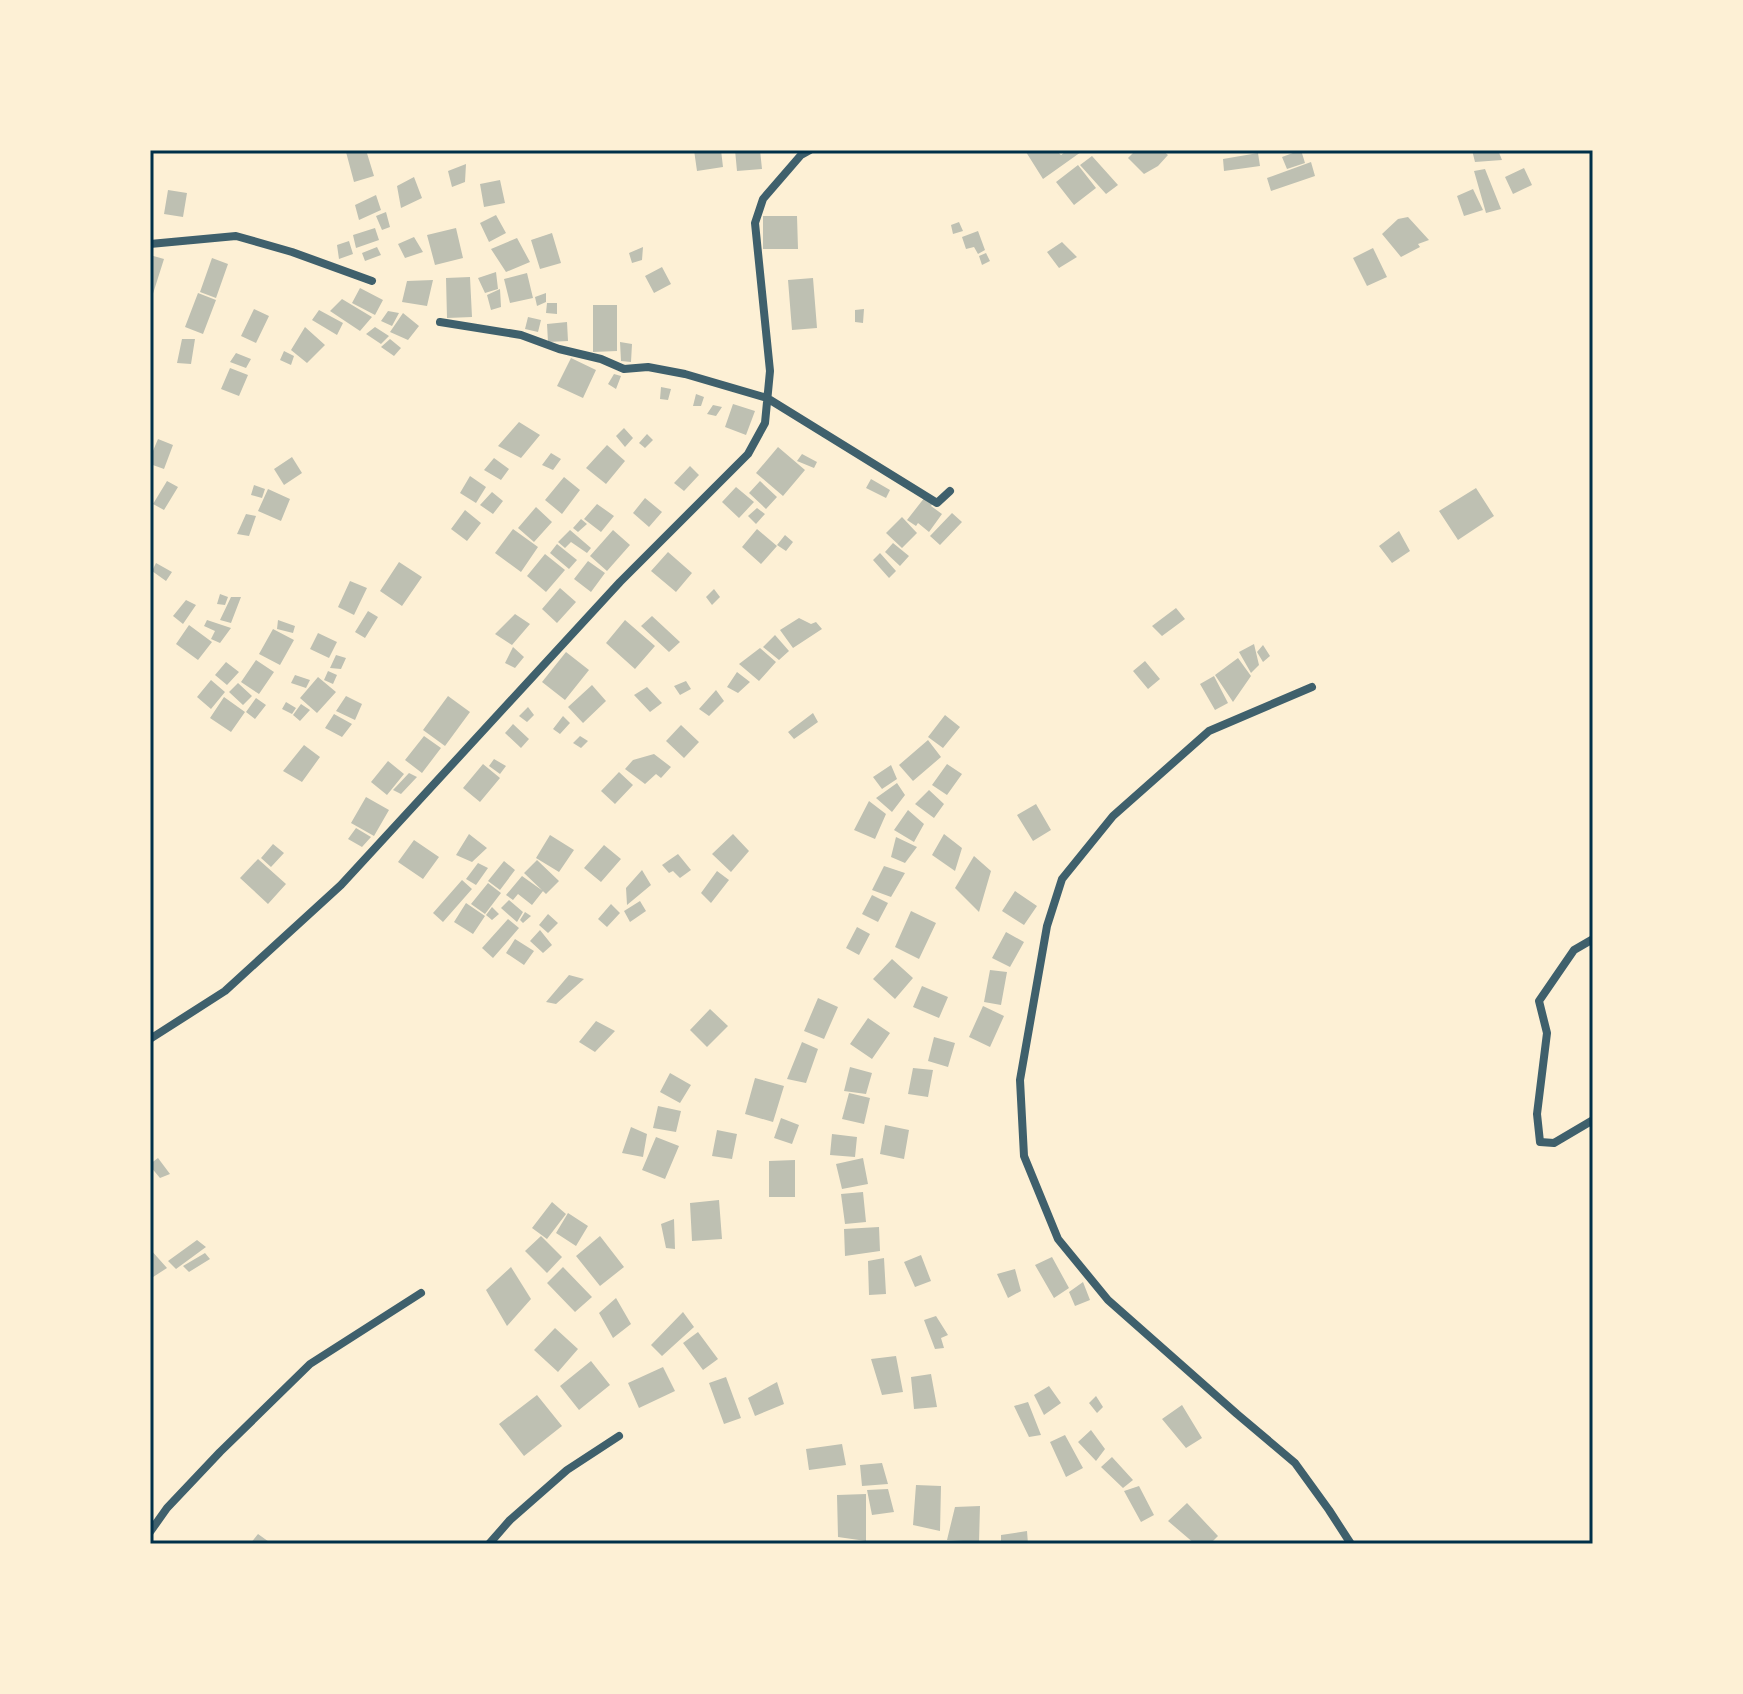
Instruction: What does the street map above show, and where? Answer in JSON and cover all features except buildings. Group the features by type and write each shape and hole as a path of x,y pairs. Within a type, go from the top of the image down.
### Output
{"street":[{"path":"150,1039 225,991 341,885 620,582 748,454 765,423 770,371 755,223 763,199 801,155 810,150"},
{"path":"150,244 236,236 292,252 372,281"},
{"path":"440,322 521,335 624,369 648,367 685,374 767,398 937,503 950,491"},
{"path":"1312,687 1209,731 1113,816 1062,879 1047,926 1020,1080 1024,1156 1058,1239 1108,1300 1295,1463 1351,1544"},
{"path":"1593,939 1574,950 1539,1001 1547,1033 1537,1114 1540,1142 1554,1143 1593,1120"},
{"path":"150,1532 167,1508 220,1452 310,1364 421,1293"},
{"path":"489,1544 510,1520 567,1470 619,1436"}]}
